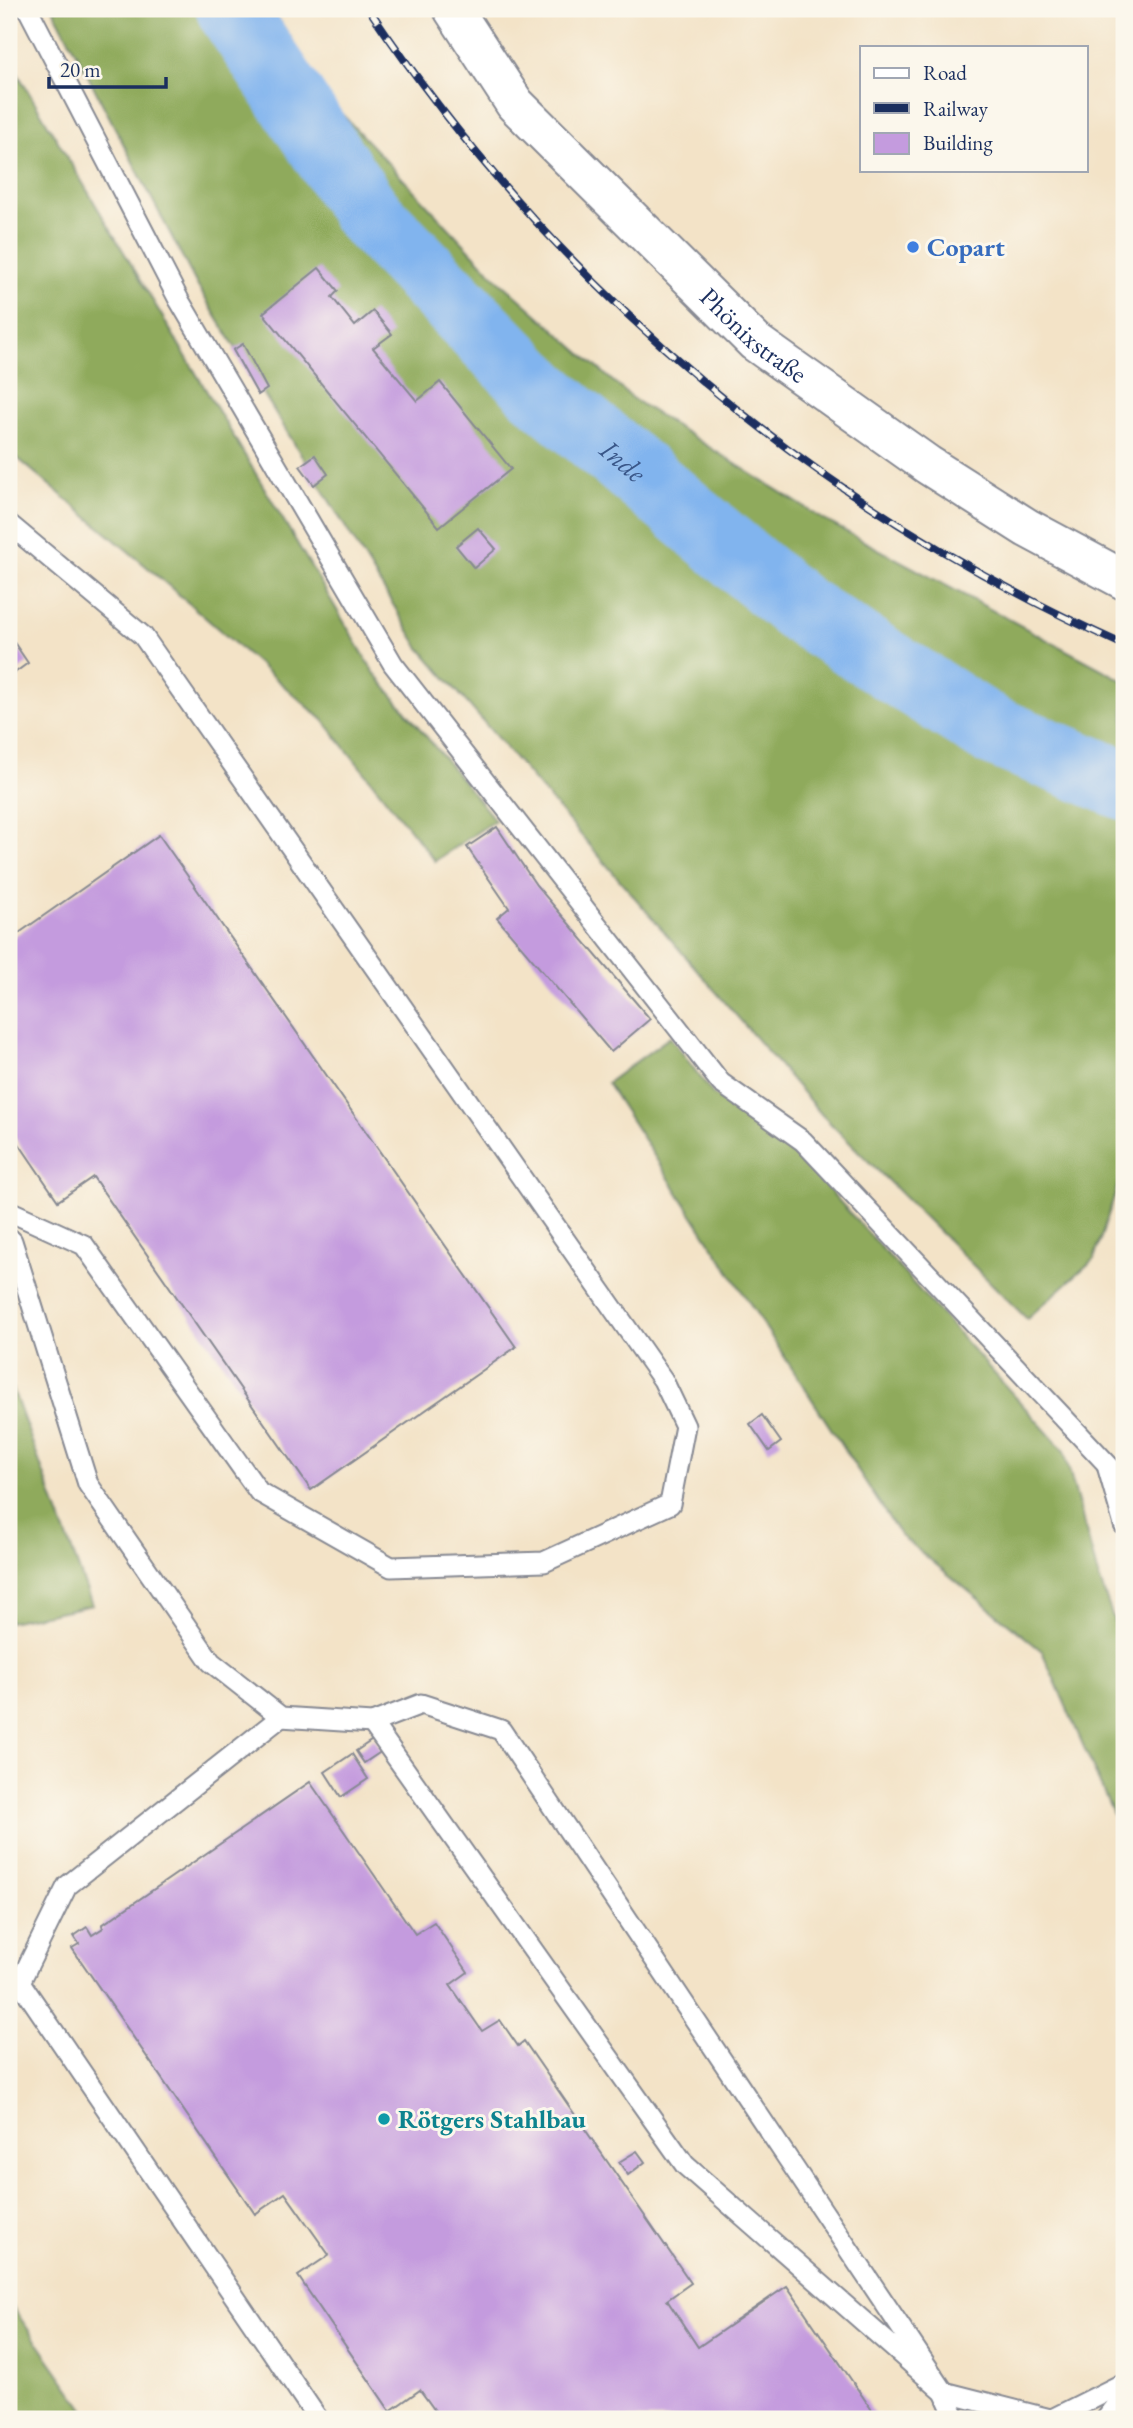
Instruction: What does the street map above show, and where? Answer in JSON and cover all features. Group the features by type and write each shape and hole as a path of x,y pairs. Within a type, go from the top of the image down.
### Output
{"main road":[{"name":"Phönixstraße","path":"453,9 515,104 755,342 928,465 1027,528 1124,580"}],"lane":[{"path":"27,9 179,300 393,664 721,1083 803,1141 1124,1482"},
{"path":"9,524 143,636 663,1380 685,1426 670,1504 544,1562 391,1567 259,1492 84,1245 9,1211"},
{"path":"9,1238 88,1484 211,1662 281,1717 372,1723 421,1704 501,1730 944,2392 956,2419"},
{"path":"1107,1464 1124,1525"},
{"path":"281,1717 67,1886 20,1982 318,2419"},
{"path":"372,1723 685,2165 944,2392 1051,2419 1124,2383"},
{"path":"1106,2419 1124,2396"}],"green space":[{"path":"53,9 272,9 339,111 496,278 633,399 826,521 1124,681 1124,1166 1094,1259 1027,1319 822,1115 419,647 197,285"},
{"path":"9,59 375,674 495,820 435,861 323,720 9,451"},
{"path":"670,1037 713,1094 796,1153 1064,1451 1098,1575 1124,1649 1124,1839 1042,1651 900,1535 607,1083"},
{"path":"9,1379 92,1605 9,1622"},
{"path":"9,2302 91,2419 9,2419"}],"building":[{"path":"319,268 338,291 332,297 355,326 373,311 392,334 373,348 417,401 440,382 511,469 439,527 263,313"},
{"path":"243,344 267,389 258,395 233,350"},
{"path":"315,455 328,474 314,485 300,466"},
{"path":"478,528 496,549 474,568 456,546"},
{"path":"9,635 28,663 9,677"},
{"path":"497,827 536,885 650,1019 611,1052 497,918 509,908 467,847"},
{"path":"159,835 516,1347 311,1490 93,1177 58,1201 9,1129 9,940"},
{"path":"762,1415 781,1442 769,1451 750,1424"},
{"path":"374,1739 382,1751 364,1763 356,1751"},
{"path":"352,1754 368,1779 341,1797 325,1772"},
{"name":"Rötgers Stahlbau","path":"310,1782 415,1934 434,1922 468,1972 450,1985 482,2031 500,2020 518,2046 524,2041 691,2283 667,2300 698,2347 787,2286 878,2419 441,2419 420,2390 390,2411 298,2276 329,2255 285,2193 255,2214 72,1948 79,1944 74,1936 87,1927 92,1935 103,1928 102,1925"},
{"path":"637,2151 645,2162 628,2175 619,2162"}],"waterway":[{"name":"Inde","path":"231,9 367,213 539,390 800,609 991,730 1124,785"}],"railway":[{"path":"369,9 443,111 523,207 609,297 702,380 799,457 903,527 1011,590 1124,645"}],"place":[{"name":"Copart","path":"913,247"},
{"name":"Rötgers Stahlbau","path":"384,2119"}]}
